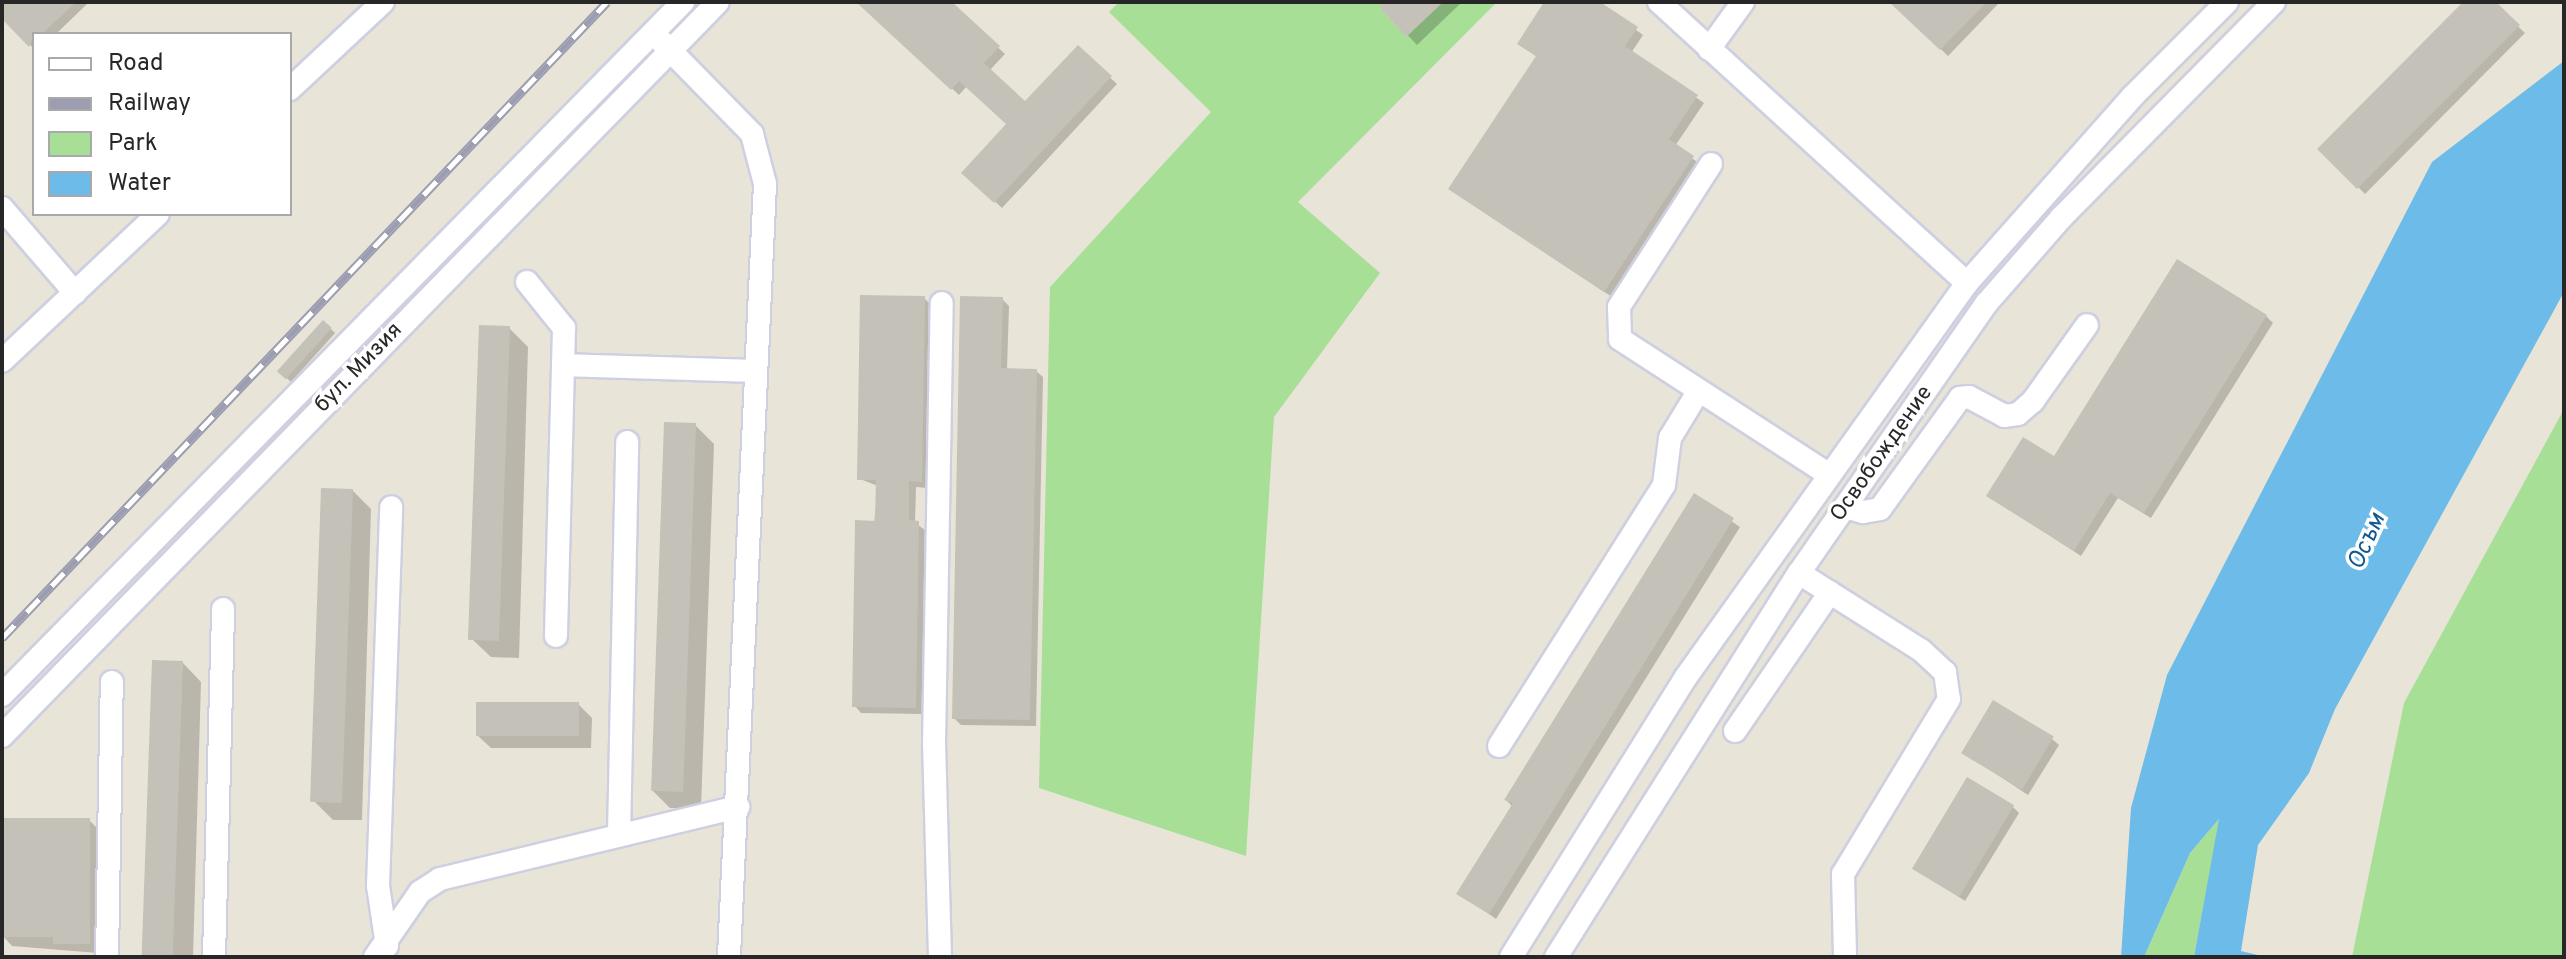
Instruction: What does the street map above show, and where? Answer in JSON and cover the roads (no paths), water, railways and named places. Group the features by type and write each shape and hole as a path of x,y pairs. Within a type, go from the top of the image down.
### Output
{"street":[{"name":"бул. Мизия","path":"2,695 683,2"},
{"name":"бул. Мизия","path":"2,736 718,2"},
{"path":"1659,2 1967,283"},
{"path":"1709,49 1743,2"},
{"name":"Освобождение","path":"1511,957 1686,677 1967,283 2132,97 2227,2"},
{"name":"Освобождение","path":"1556,957 1799,573 1986,304 2061,218 2274,2"},
{"path":"292,87 369,6"},
{"path":"653,33 752,134 765,184 753,371 738,807 729,957"},
{"path":"1711,164 1619,307 1616,322 1620,339 1828,474"},
{"path":"2,208 75,293"},
{"path":"2,361 156,216"},
{"path":"527,282 564,328 556,636"},
{"path":"940,957 934,744 942,303"},
{"path":"1845,507 1863,512 1880,509 1960,398 1969,397 2004,416 2018,414 2033,401 2087,325"},
{"path":"563,365 753,371"},
{"path":"1499,746 1664,485 1670,438 1698,392"},
{"path":"619,835 627,442"},
{"path":"381,951 378,886 391,507"},
{"path":"1799,573 1921,650 1945,672 1949,699 1843,874 1845,957"},
{"path":"1735,731 1830,592"},
{"path":"214,957 223,609"},
{"path":"107,957 112,682"},
{"path":"381,951 420,892 440,879 738,807"}],"water":[{"name":"Осъм","path":"2564,61 2564,292 2335,709 2309,773 2258,845 2241,951 2266,957 2194,957 2219,819 2190,853 2144,957 2121,957 2131,808 2167,675 2432,162"}],"railway":[{"path":"2,638 607,2"}]}
